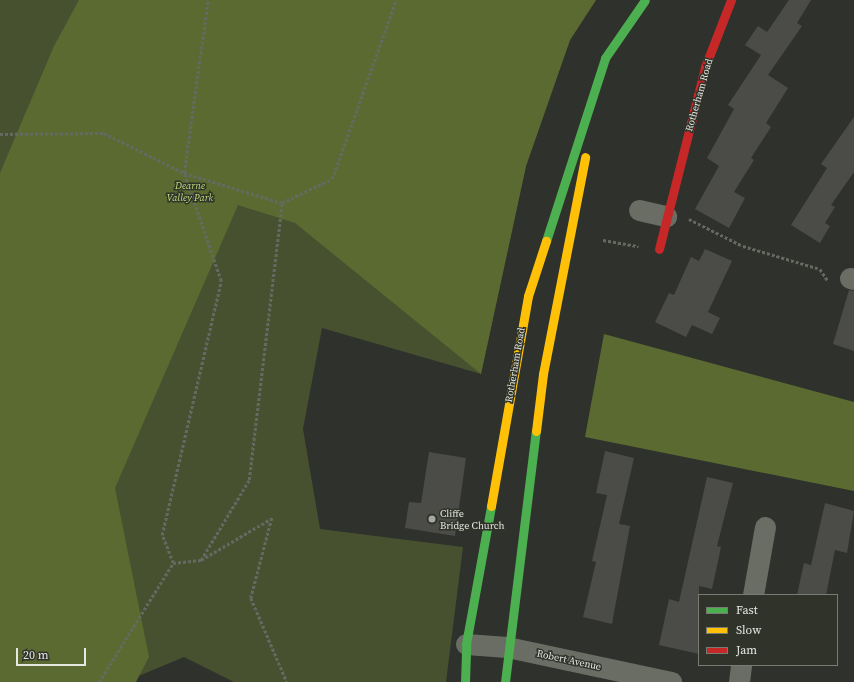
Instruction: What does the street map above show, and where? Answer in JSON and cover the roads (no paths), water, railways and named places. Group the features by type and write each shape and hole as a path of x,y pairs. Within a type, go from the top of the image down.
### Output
{"main road":[{"name":"Rotherham Road","path":"465,682 466,644 528,296 605,58 645,0"},
{"name":"Rotherham Road","path":"659,249 667,212 705,67 731,0"},
{"name":"Rotherham Road","path":"504,682 507,647 543,374 605,58"}],"street":[{"path":"639,210 667,212"},
{"path":"753,594 765,527"},
{"name":"Robert Avenue","path":"466,644 507,647 671,682"},
{"path":"739,682 742,666"}],"place":[{"name":"Cliffe Bridge Church","path":"432,519"}],"park label":[{"name":"Dearne Valley Park","path":"190,190"}]}
